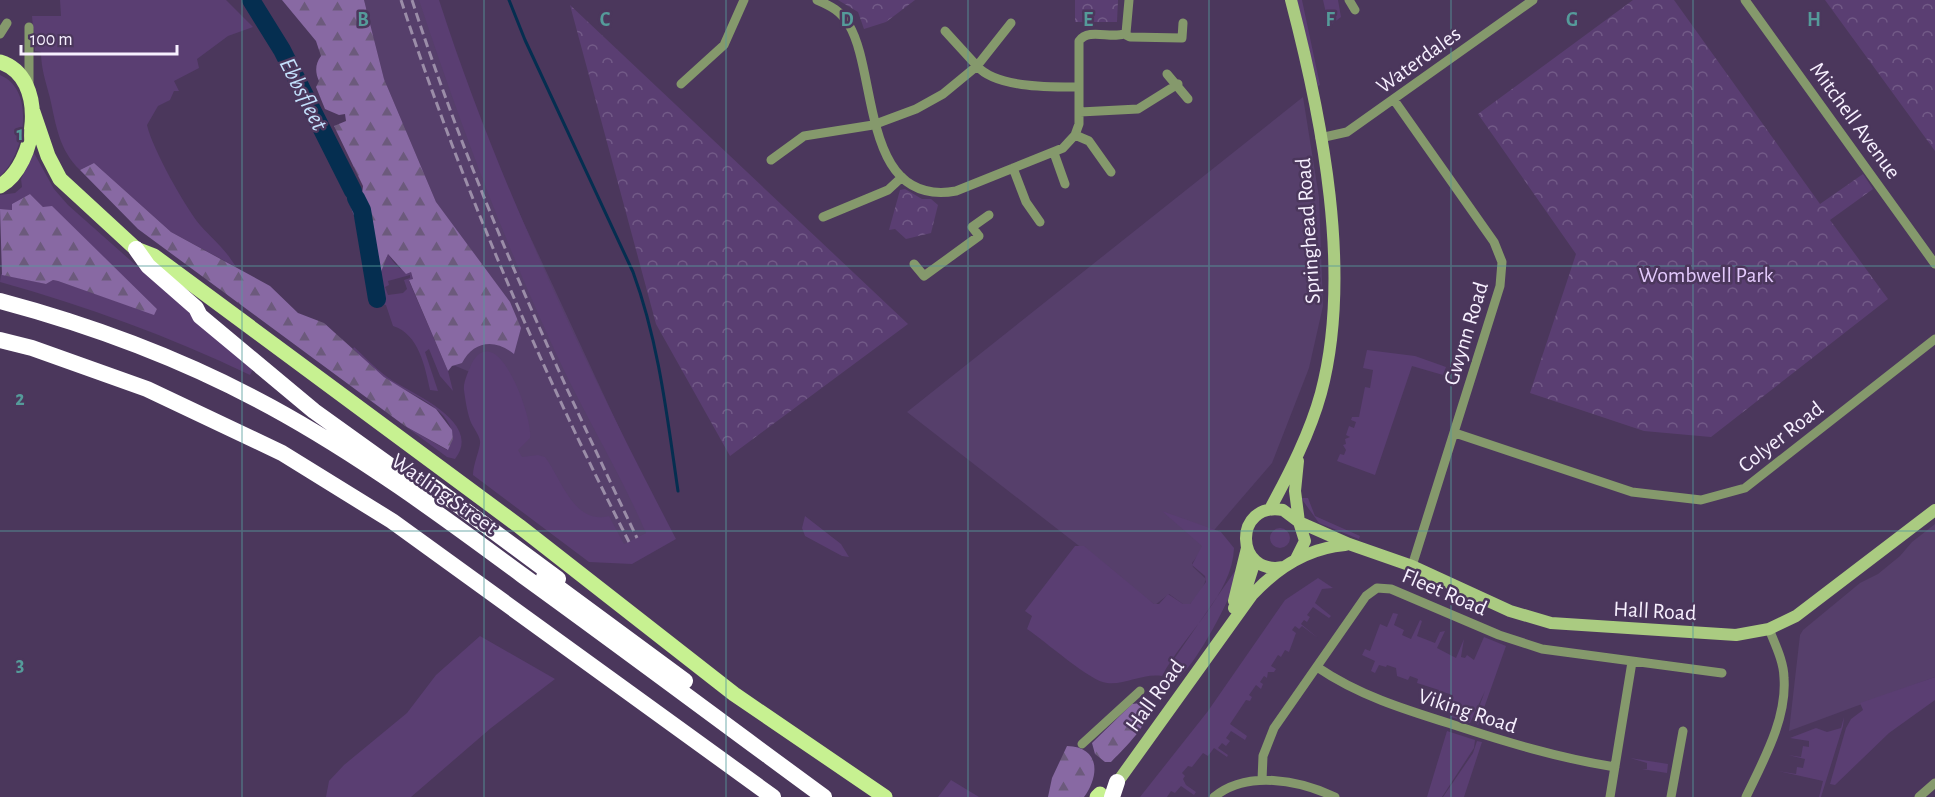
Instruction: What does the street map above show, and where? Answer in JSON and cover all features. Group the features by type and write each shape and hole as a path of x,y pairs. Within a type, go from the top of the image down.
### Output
{"highway":[{"path":"136,249 148,266 196,308 207,322 314,411 673,671 825,797"},
{"name":"Watling Street","path":"0,301 62,317 149,350 214,378 308,428 421,502 825,797"},
{"path":"0,340 32,348 147,389 282,453 392,521 773,797"}],"main road":[{"name":"Springhead Road","path":"1270,509 1298,456 1321,394 1334,321 1333,245 1320,138 1304,47 1292,0"},
{"path":"0,62 17,71 29,86 33,112 48,156 60,179 136,249 154,256 470,489 734,694 885,797"},
{"path":"0,186 12,177 21,165 33,112"},
{"name":"Springhead Road","path":"1298,456 1295,490 1299,522"},
{"name":"Hall Road","path":"1234,608 1233,594 1242,573 1247,548 1245,535 1250,522 1261,512 1270,509 1286,511 1299,522 1349,544 1412,566 1510,611 1551,623 1736,635 1769,629 1796,616 1935,510"},
{"path":"1247,548 1255,561 1270,568 1291,563 1305,541 1299,522"},
{"name":"Hall Road","path":"1105,794 1252,595 1265,581 1291,563 1325,546 1349,544"},
{"name":"Hall Road","path":"1105,794 1234,608 1246,588 1255,561"}],"street":[{"path":"681,84 724,45 744,0"},
{"path":"817,0 837,9 853,32 859,49 873,124 902,177 924,189 948,192 1054,153 1063,148 1075,135 1080,112 1078,87 1080,39 1089,35 1123,34 1130,37 1182,38 1183,23"},
{"path":"1123,34 1128,27 1130,0"},
{"path":"1348,0 1354,10"},
{"name":"Waterdales","path":"1320,138 1347,132 1533,0"},
{"name":"Mitchell Avenue","path":"1745,0 1935,264"},
{"path":"0,34 7,23"},
{"path":"771,160 804,136 873,124 923,106 977,66 1011,23"},
{"path":"28,27 29,86"},
{"path":"945,31 985,74 998,79 1041,86 1078,87"},
{"path":"1167,74 1178,84 1188,99"},
{"path":"1080,112 1138,109 1178,84"},
{"name":"Gwynn Road","path":"1394,100 1494,242 1502,262 1500,286 1412,566"},
{"path":"1075,135 1089,141 1111,172"},
{"path":"1054,153 1065,184"},
{"path":"1012,168 1026,202 1040,222"},
{"path":"823,217 888,190 902,177"},
{"path":"914,264 924,276 979,236 972,227 989,215"},
{"name":"Colyer Road","path":"1455,433 1632,492 1701,500 1745,488 1935,339"},
{"name":"Fleet Road","path":"1262,780 1263,756 1272,730 1368,594 1382,587 1530,646 1560,653 1722,673"},
{"path":"1746,797 1772,739 1782,699 1784,675 1769,629"},
{"path":"1610,797 1632,662"},
{"name":"Viking Road","path":"1317,667 1354,690 1407,710 1534,752 1615,767"},
{"path":"1082,744 1140,691"},
{"path":"1671,797 1683,731"},
{"path":"1214,797 1237,783 1262,780 1313,788 1335,797"},
{"path":"1919,797 1935,783"}],"shaded area":[{"path":"364,0 435,0 495,161 660,516 624,561 528,509 470,372 453,365 436,202 384,79"},
{"path":"1303,97 1319,197 1323,306 1309,368 1272,463 1203,543 1202,550 1192,563 1193,567 1206,579 1202,590 1190,604 1183,604 1169,594 1155,605 907,412"},
{"path":"1935,524 1935,677 1789,731 1800,635 1803,630 1860,583 1878,574"}],"green space":[{"path":"60,0 226,0 253,27 228,36 197,59 199,68 174,81 179,91 174,91 170,100 158,106 147,125 162,162 186,205 236,267 171,232 94,163 80,170 67,154 57,127 41,52 35,51 32,16 61,16"},
{"path":"282,0 364,0 384,79 436,202 510,302 521,328 514,354 499,346 485,344 472,350 462,363 452,366 448,371 409,280 413,279 411,272 406,274 388,254 381,272 368,271 349,202 362,195 363,186 334,126 346,121 345,114 339,115 325,109 316,87 319,81 316,71 321,56 316,41"},
{"path":"419,0 439,0 489,138 546,274 609,408 676,539 632,564 589,562 473,475 480,441 469,416 464,383 472,363 482,352 493,353 503,362 512,377 526,413 530,438 518,450 522,457 538,455 545,457 570,499 587,514 597,517 609,516 624,544 646,533 565,372 516,263 465,132"},
{"path":"838,0 915,0 886,22 864,29 858,12"},
{"path":"1075,0 1118,0 1117,22 1075,22"},
{"path":"1297,0 1302,0 1320,85 1318,86"},
{"path":"1323,0 1338,0 1341,17 1329,26"},
{"name":"Wombwell Park","path":"1633,0 1674,0 1820,204 1863,174 1873,189 1830,220 1888,299 1711,437 1644,431 1530,393 1576,254 1478,114"},
{"path":"1825,0 1935,0 1935,151"},
{"path":"570,5 908,324 730,456 656,324"},
{"path":"0,75 12,83 19,94 23,108 23,124 15,154 0,176"},
{"path":"34,153 54,189 68,205 253,369 250,375 189,347 127,323 0,282 1,274 46,284 53,280 154,314 157,309 52,207 43,207 30,194 12,204 12,210 0,209 0,195 15,193 22,187 21,179"},
{"path":"94,163 171,232 270,286 298,313 324,323 384,377 436,409 452,430 453,439 448,450 405,426 138,229 80,170"},
{"path":"905,189 922,199 931,199 938,205 931,233 906,239 895,229 889,230 900,190"},
{"path":"30,194 43,207 52,206 157,309 154,315 58,281 53,280 46,284 2,275 0,209 12,210 12,204"},
{"path":"388,254 400,268 411,272 413,279 409,281 448,371 453,391 440,376 429,349 425,352 438,391 430,390 423,362 415,344 402,330 393,326 386,305 375,303 375,301 385,299 381,272","holes":["410,275 410,278 404,280 407,289 403,293 388,295 385,287 389,285 388,281"]},
{"path":"381,273 385,300 371,302 368,296 369,274"},
{"path":"354,347 388,377 430,402 453,422 460,434 461,446 455,459 447,457 405,426 447,450 453,436 444,416 425,401 384,377 353,349"},
{"path":"1367,350 1415,356 1446,367 1443,375 1412,366 1375,475 1337,461 1340,454 1344,455 1346,450 1343,445 1346,444 1345,439 1350,437 1346,435 1349,426 1354,428 1356,422 1351,420 1352,417 1359,417 1365,387 1370,388 1373,370 1363,368"},
{"path":"1301,498 1308,498 1315,516 1360,536 1359,539 1319,523"},
{"path":"1162,511 1221,532 1234,548 1225,582 1206,614 1162,676 1148,676 1114,683 1100,681 1079,669 1027,629 1032,616 1025,611 1075,546 1084,546 1154,604 1159,604 1168,594 1183,604 1190,604 1206,582 1205,576 1192,565 1202,546"},
{"path":"805,516 841,544 849,557 842,556 805,536 802,528"},
{"path":"1280,528 1287,531 1290,538 1287,545 1280,548 1273,545 1270,538 1273,531"},
{"path":"1235,571 1238,577 1234,587 1196,657 1180,676 1167,680 1172,662"},
{"path":"1318,578 1333,588 1322,589 1315,603 1331,616 1329,618 1313,607 1307,615 1310,617 1307,622 1304,620 1301,624 1318,638 1302,626 1299,629 1295,626 1292,630 1296,633 1289,652 1285,650 1281,657 1278,655 1271,666 1276,669 1274,672 1268,672 1267,678 1264,676 1260,682 1263,684 1261,689 1256,685 1249,695 1252,697 1250,701 1246,700 1230,724 1247,736 1245,740 1231,731 1226,738 1230,741 1226,746 1222,743 1218,748 1228,755 1227,757 1214,748 1208,756 1203,753 1192,767 1188,766 1182,773 1185,776 1183,779 1186,785 1196,792 1194,795 1181,786 1175,793 1171,791 1167,797 1140,797 1208,711 1285,600"},
{"path":"1393,613 1398,614 1394,625 1404,630 1402,635 1411,639 1420,620 1422,621 1417,636 1435,643 1440,632 1445,631 1437,648 1456,658 1464,639 1461,657 1465,658 1467,655 1474,660 1484,637 1506,646 1478,725 1474,721 1485,691 1470,723 1451,717 1456,703 1451,701 1453,695 1443,692 1439,704 1435,704 1439,690 1417,683 1418,679 1410,676 1408,680 1397,676 1396,668 1387,665 1386,667 1379,665 1375,673 1371,671 1375,661 1362,655 1365,649 1370,651 1380,624 1387,627"},
{"path":"480,636 555,679 491,728 411,797 326,797 329,781 344,765 407,713 436,675"},
{"path":"1935,677 1935,700 1889,733 1835,785 1830,784 1846,728 1851,719 1863,710 1860,703"},
{"path":"1140,703 1148,709 1145,722 1111,762 1105,762 1095,754 1092,743 1132,704"},
{"path":"1844,717 1843,726 1821,797 1819,797 1823,781 1778,771 1796,774 1797,767 1803,768 1805,759 1788,755 1801,757 1803,746 1809,747 1809,741 1790,738 1816,728 1827,732 1841,728"},
{"path":"1447,731 1475,740 1474,748 1442,797 1427,797"},
{"path":"1477,741 1482,742 1464,797 1443,797 1473,753"},
{"path":"1067,746 1086,751 1091,757 1094,764 1093,780 1084,797 1048,797 1052,778"},
{"path":"1630,758 1668,764 1667,773 1642,769 1647,769 1647,763"},
{"path":"951,780 979,797 938,797"}],"waterway":[{"name":"Ebbsfleet","path":"251,0 282,50 353,191"},
{"path":"509,0 525,40 633,272 656,353 678,491"},
{"name":"Ebbsfleet","path":"356,198 362,210 377,299"}],"railway":[{"path":"401,0 450,139 504,276 564,410 629,542"},
{"path":"412,0 435,69 487,206 575,406 637,538"}]}
